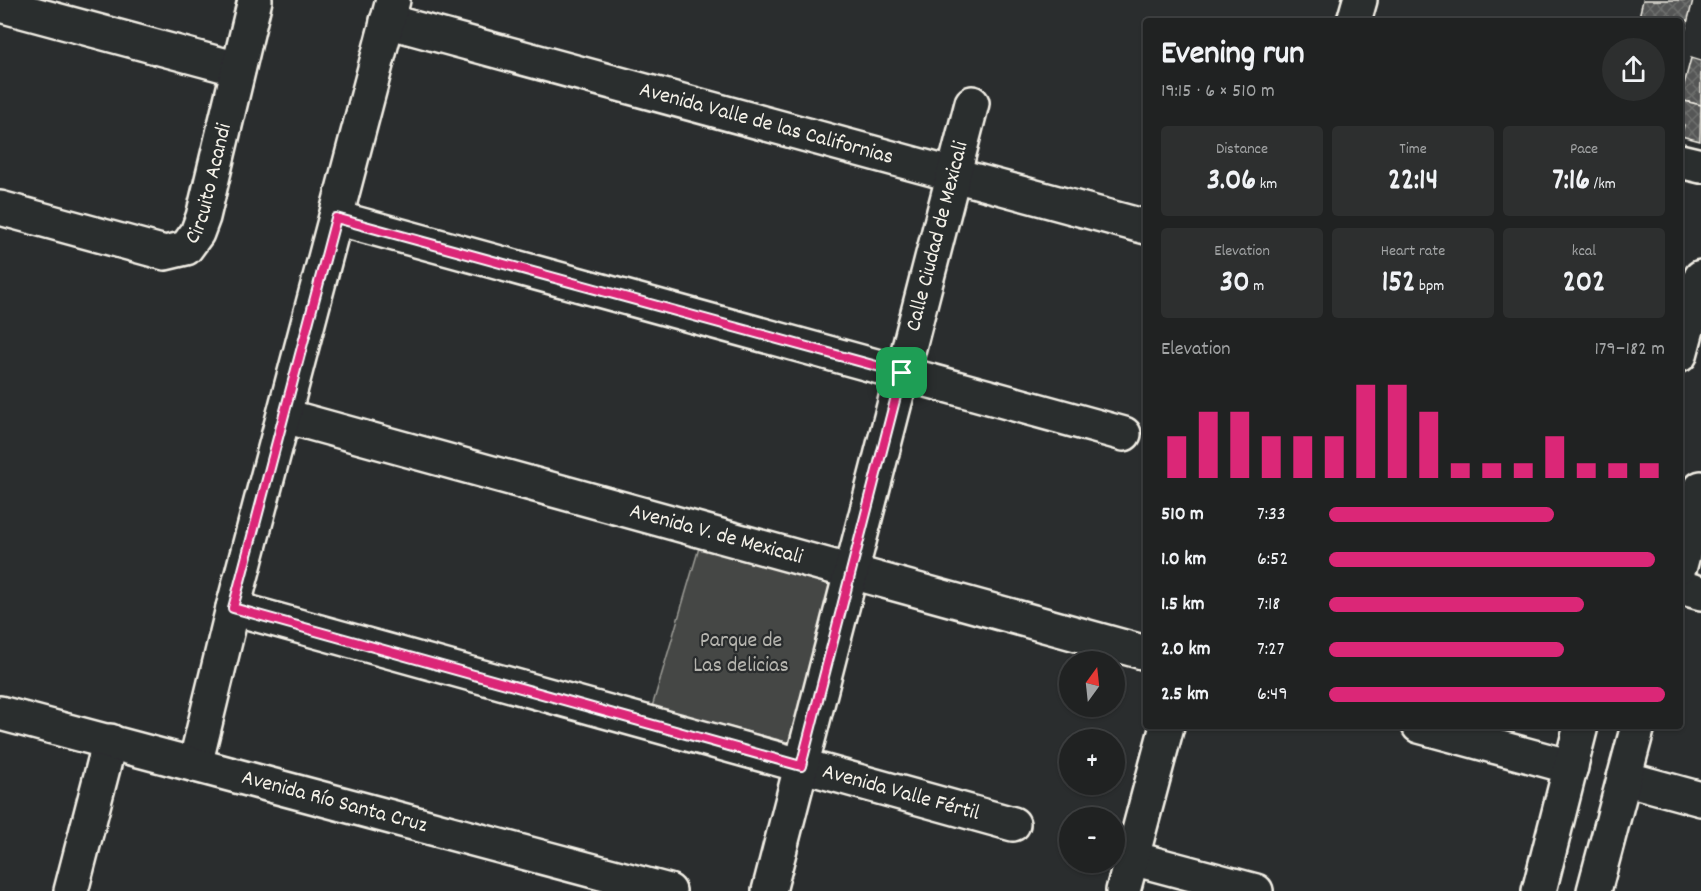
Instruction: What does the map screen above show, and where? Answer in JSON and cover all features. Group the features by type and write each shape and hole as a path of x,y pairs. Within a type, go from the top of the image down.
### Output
{"street":[{"name":"Circuito Acandi","path":"0,208 138,248 165,253 186,248 197,233 203,217 255,0"},
{"path":"1355,18 1360,0"},
{"path":"0,5 238,69"},
{"path":"195,765 233,608 390,11"},
{"name":"Avenida Valle de las Californias","path":"390,11 954,174 1143,225"},
{"name":"Calle Ciudad de Mexicali","path":"769,891 972,103"},
{"path":"1683,162 1701,166"},
{"path":"336,218 1124,434"},
{"path":"1683,344 1701,278"},
{"name":"Avenida V. de Mexicali","path":"285,416 1143,652"},
{"path":"1683,555 1701,488"},
{"path":"1683,588 1701,593"},
{"name":"Avenida Valle Fértil","path":"233,608 1012,824"},
{"name":"Avenida Río Santa Cruz","path":"0,713 669,891"},
{"path":"1123,891 1166,729"},
{"path":"1430,729 1571,767"},
{"path":"1539,891 1580,729"},
{"path":"1594,891 1637,729"},
{"path":"71,891 110,741"},
{"path":"1624,778 1701,799"},
{"path":"1132,858 1256,891"}],"green space":[{"name":"Parque de Las delicias","path":"701,541 835,577 791,743 652,707"}],"building":[{"path":"1643,0 1693,0 1683,39 1683,18 1639,18"},
{"path":"1691,58 1701,61 1701,105 1683,101 1683,89"},
{"path":"1683,101 1701,105 1700,141 1683,137"}],"route":[{"path":"336,218 902,373 801,766 233,608 336,218"}]}
